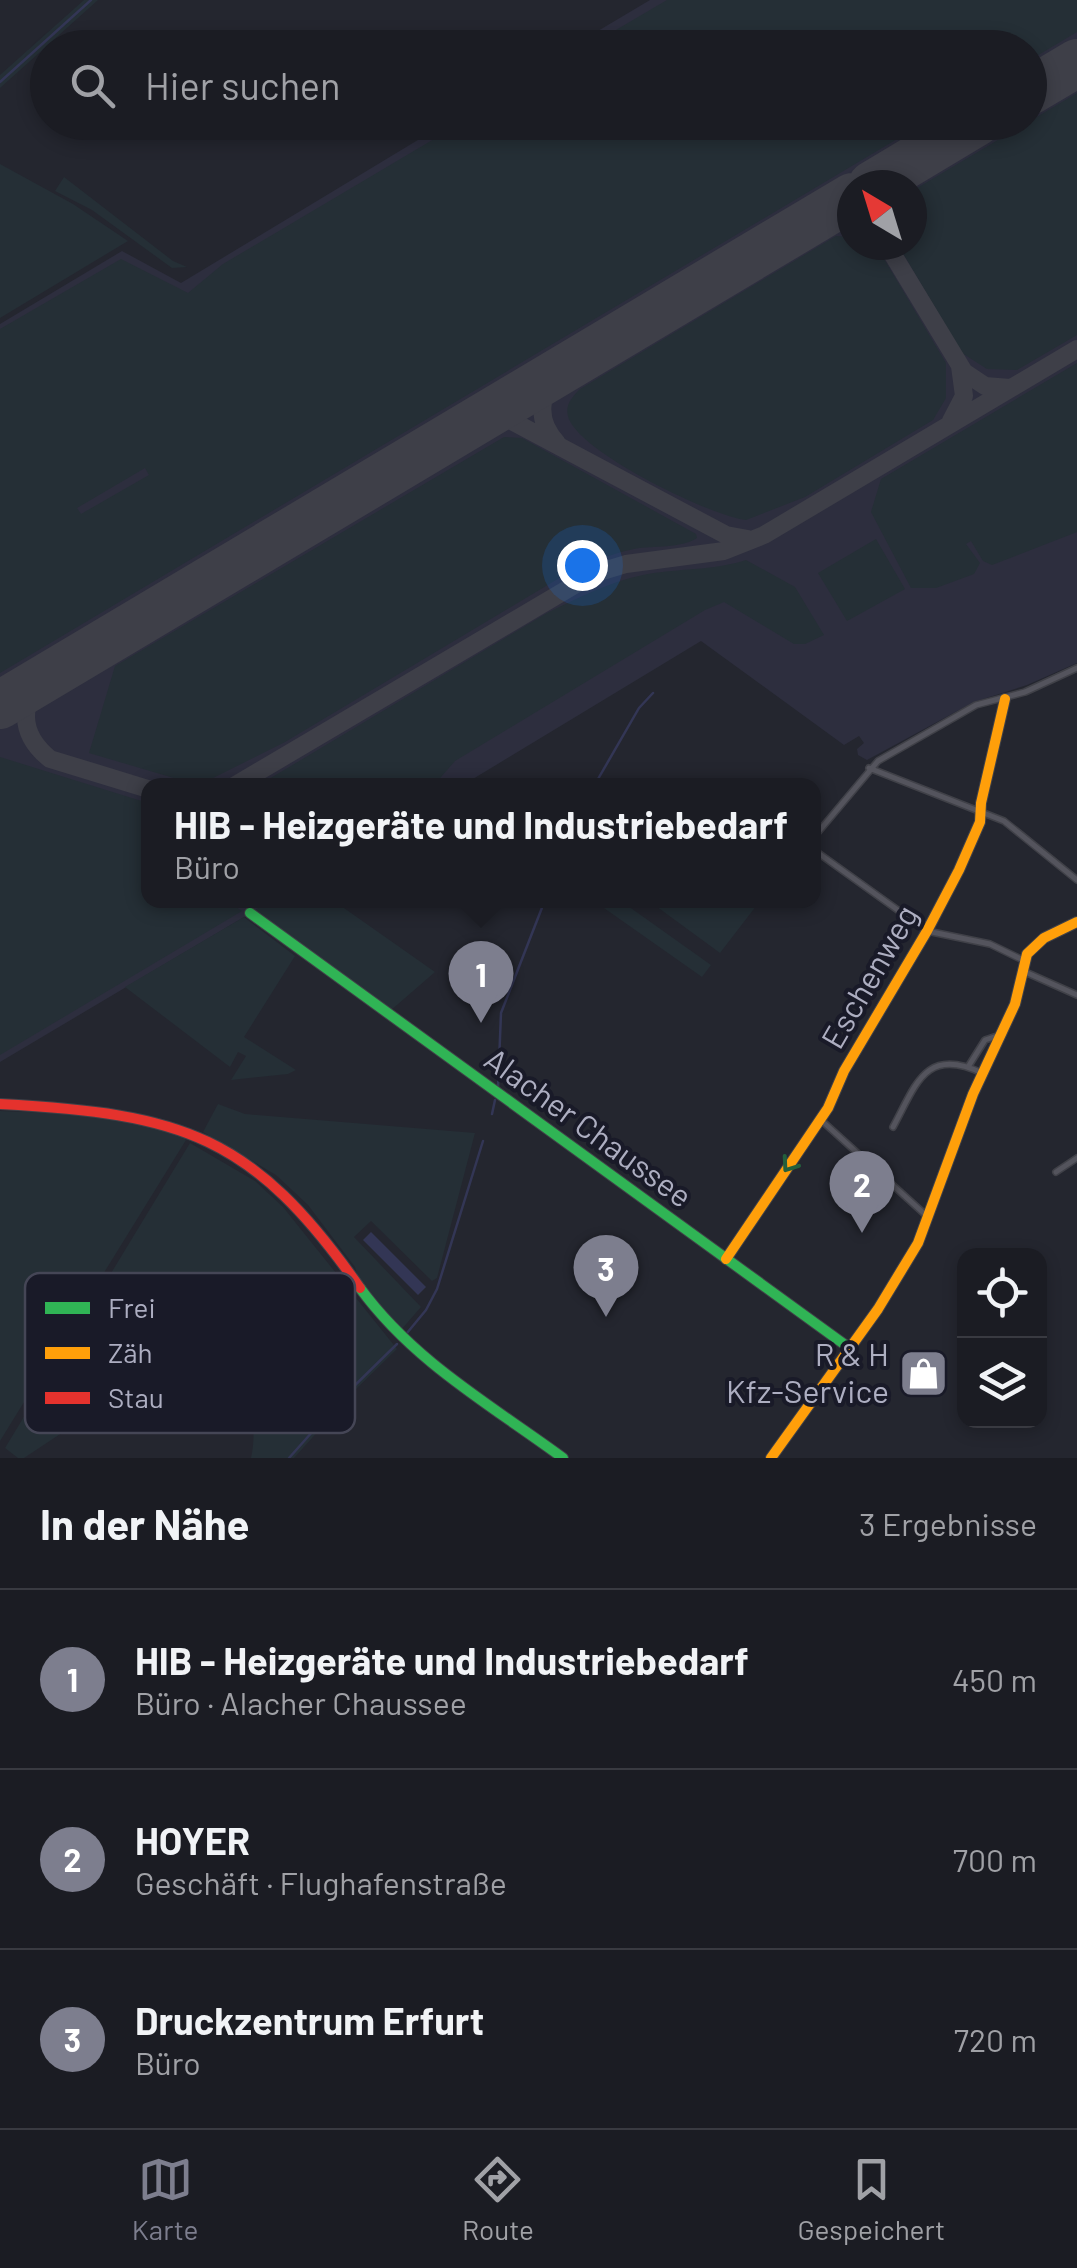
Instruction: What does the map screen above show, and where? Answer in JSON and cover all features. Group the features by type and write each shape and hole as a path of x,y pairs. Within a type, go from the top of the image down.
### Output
{"street":[{"path":"821,829 869,768 976,705 1005,698 1077,668"},
{"name":"Eschenweg","path":"726,1259 821,1120 844,1070 959,870 982,812 1005,698"},
{"path":"869,768 1014,828 1077,880"},
{"path":"821,855 927,931 990,944 1077,995"},
{"name":"Alacher Chaussee","path":"250,913 848,1347"},
{"path":"772,1458 882,1303 929,1218 982,1073 1015,1004 1024,966 1034,945 1077,922"},
{"path":"968,1066 986,1040 1001,1035"},
{"path":"893,1127 927,1070 942,1064 968,1066 982,1073"},
{"path":"0,1104 91,1109 148,1118 194,1134 246,1162 291,1198 350,1273"},
{"path":"821,1120 929,1218"},
{"path":"1056,1172 1077,1158"},
{"path":"355,1280 396,1332 430,1362 563,1458"}],"shaded area":[{"path":"84,0 98,0 65,30 50,30"},
{"path":"650,0 1077,0 1077,663 974,702 867,760 858,755 857,749 864,743 859,736 844,745 701,641 475,778 141,778 141,908 259,908 0,1062 0,324 122,251 181,283 418,140 1047,140 1047,30 600,30"},
{"path":"667,0 1077,0 1077,32 1047,50 1047,30 616,30"},
{"path":"30,48 30,61 0,88 0,75"},
{"path":"1077,93 1077,335 1017,370 987,369 962,353 907,260 927,260 927,182 998,140 1047,140 1047,111"},
{"path":"432,140 895,140 845,170 837,170 837,175 0,673 0,329 121,259 188,293 223,264","holes":["145,468 149,475 81,514 77,508"]},
{"path":"0,164 73,204 128,241 0,318"},
{"path":"64,177 173,261 187,267 172,268 92,210 55,191"},
{"path":"836,236 837,260 885,260 946,363 946,398 933,420 805,497 746,520 676,495 594,446 568,416 567,408 580,389"},
{"path":"1077,363 1077,532 992,565 983,561 971,541 966,544 980,563 974,574 936,588 911,588 871,512 881,479"},
{"path":"504,437 522,438 697,538 625,551 566,574 285,742 213,778 174,778 89,753 115,666"},
{"path":"876,539 905,589 847,621 818,573"},
{"path":"746,560 795,587 824,635 805,644 794,644 724,602 455,761 440,778 271,778 582,596 643,575"},
{"path":"0,757 141,801 141,908 242,911 0,1055"},
{"path":"344,908 435,972 390,1011 255,910"},
{"path":"604,908 631,908 711,965 702,977"},
{"path":"659,908 755,908 720,953"},
{"path":"244,917 295,956 244,1037 296,1070 231,1080 246,1056 238,1052 230,1067 125,987"},
{"path":"218,1104 245,1114 475,1133 437,1278 432,1281 371,1221 354,1237 421,1307 401,1330 368,1293 355,1267 308,1205 276,1175 203,1132"},
{"path":"0,1111 116,1119 184,1134 186,1140 104,1273 25,1273 25,1401 0,1441"},
{"path":"190,1143 255,1181 283,1207 336,1273 111,1273"},
{"path":"355,1297 397,1349 355,1390"},
{"path":"25,1415 25,1433 62,1433 24,1458 5,1448"},
{"path":"253,1433 316,1433 294,1458 251,1458"}],"water":[{"path":"371,1232 426,1287 418,1295 363,1240"}],"waterway":[{"path":"58,30 91,0"},
{"path":"0,82 30,55"},
{"path":"599,778 639,708 653,693"},
{"path":"498,1088 501,1013 542,908"},
{"path":"492,1114 495,1100"},
{"path":"407,1333 437,1289 483,1141"},
{"path":"355,1385 397,1344"},
{"path":"289,1458 311,1433"}],"taxiway":[{"path":"899,170 905,165"},
{"path":"811,221 837,213"},
{"path":"896,260 964,372 985,386 1010,388"},
{"path":"248,778 593,574 626,564 724,551 764,535 1077,349"},
{"path":"951,421 964,396 960,366"},
{"path":"557,443 545,423 543,403 551,384 567,367"},
{"path":"451,436 485,418 510,420 726,535 748,539"},
{"path":"50,675 27,706 28,728 40,749 50,759 141,787"}],"runway":[{"path":"1047,81 1077,63"},
{"path":"897,170 947,140"},
{"path":"0,705 837,206"}],"traffic: fast":[{"path":"250,913 848,1347"},
{"path":"360,1288 429,1360 563,1458"}],"traffic: slow":[{"path":"726,1259 828,1108 844,1071 959,870 980,822 1005,699"},
{"path":"771,1458 878,1309 918,1243 973,1094 1015,1004 1027,954 1044,938 1077,922"}],"traffic: jam":[{"path":"0,1104 118,1115 166,1126 208,1142 247,1165 284,1196 349,1273"},
{"path":"355,1281 360,1288"}],"place":[{"name":"HIB - Heizgeräte und Industriebedarf","path":"481,1023"},
{"name":"HOYER","path":"862,1233"},
{"name":"Druckzentrum Erfurt","path":"606,1317"},
{"name":"R & H Kfz-Service","path":"924,1373"}]}
